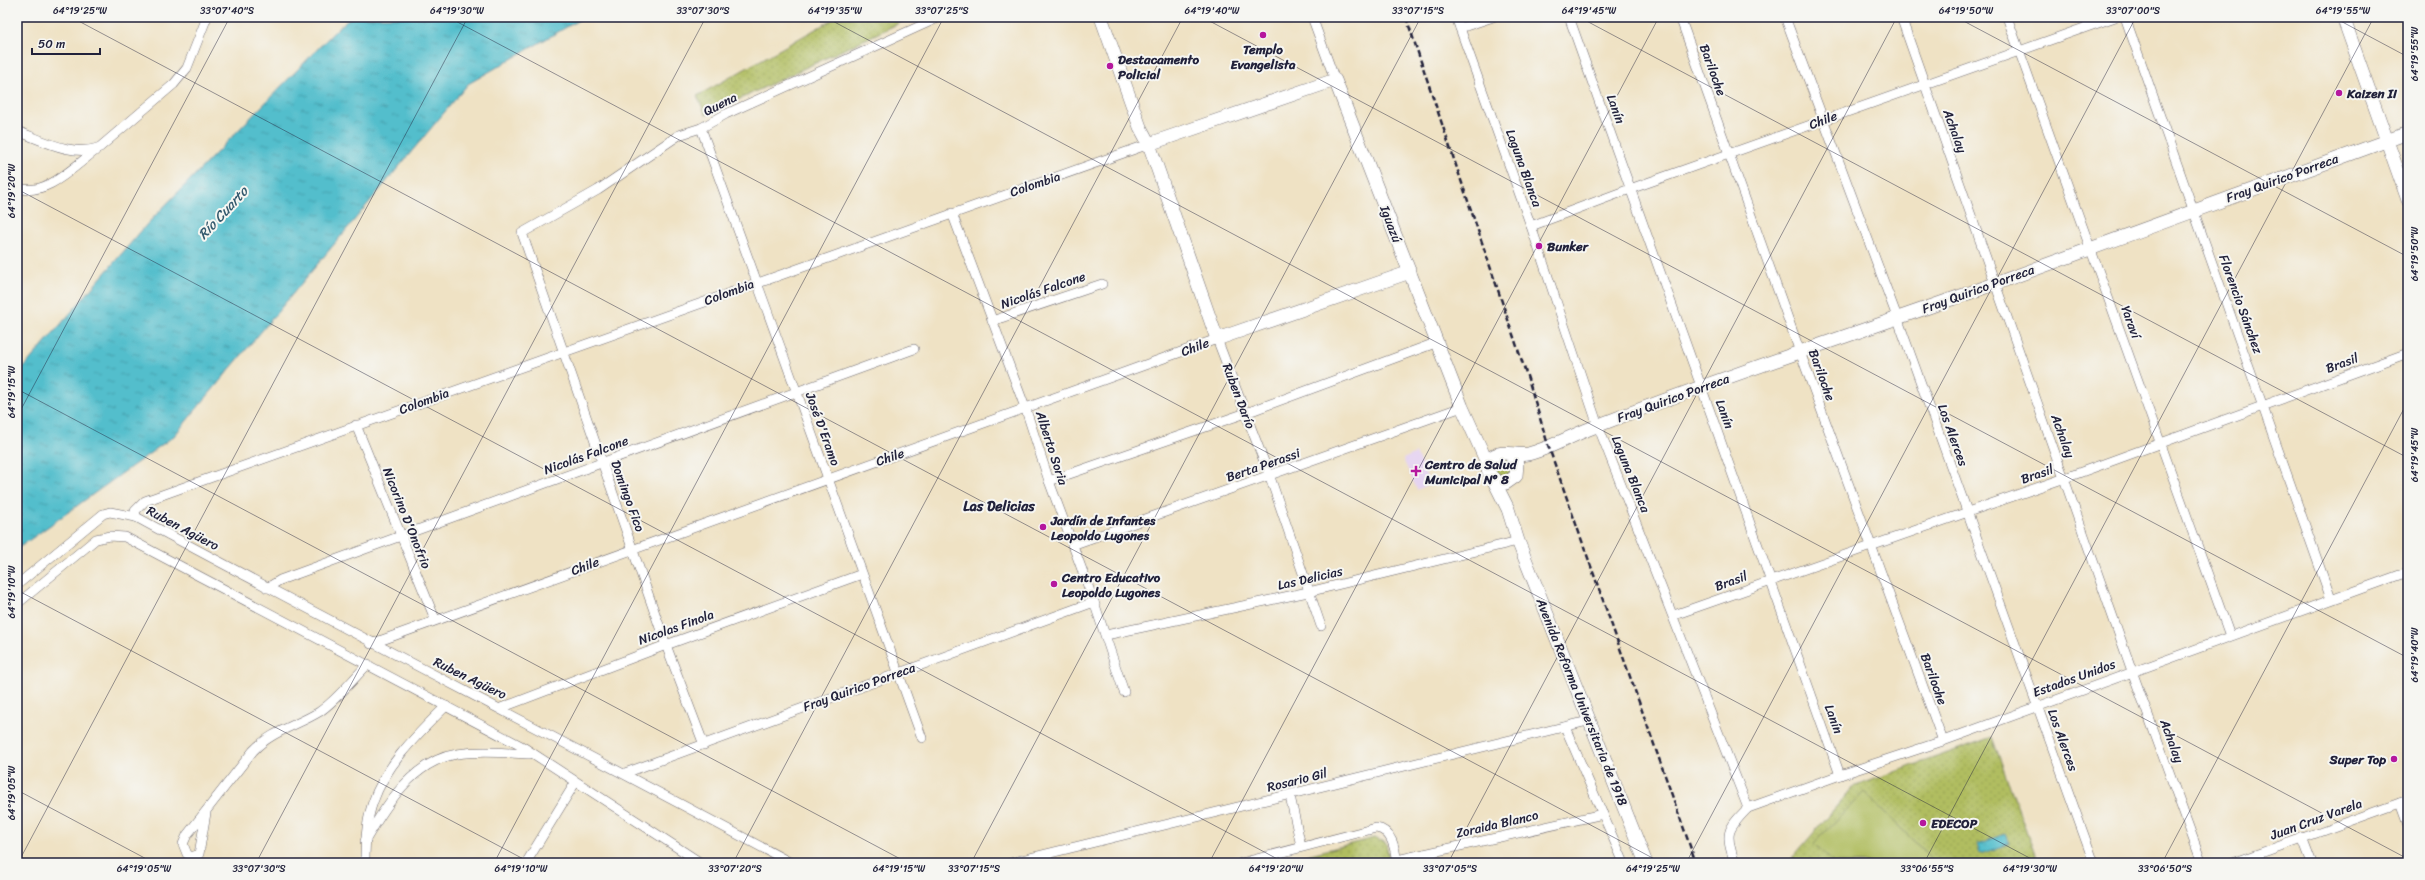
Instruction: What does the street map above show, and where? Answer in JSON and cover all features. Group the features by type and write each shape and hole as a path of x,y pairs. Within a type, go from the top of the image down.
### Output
{"main road":[{"name":"Ruben Darío","path":"1101,17 1138,120 1149,144 1217,339"},
{"name":"Ruben Darío","path":"1109,17 1145,125 1149,144"},
{"path":"2343,17 2408,200"},
{"name":"Colombia","path":"1149,144 1335,80"},
{"name":"Iguazú","path":"1335,80 1462,407 1488,465"},
{"name":"Fray Quirico Porreca","path":"1504,454 1530,454 1548,445 1701,388 2194,211 2408,132"},
{"name":"Chile","path":"1217,339 1410,272"},
{"name":"Iguazú","path":"1472,430 1488,447 1504,454"},
{"name":"Fray Quirico Porreca","path":"1514,475 1548,445"},
{"path":"1508,509 1517,464 1504,454 1490,460 1488,465 1490,477 1494,481 1508,509 1518,541"},
{"path":"1494,481 1506,483 1514,475"},
{"name":"Avenida Reforma Universitaria de 1918","path":"1518,541 1588,721 1646,863"}],"street":[{"path":"17,188 36,190 49,185 100,147 174,84 187,68 207,17"},
{"name":"Quena","path":"522,233 598,190 679,135 701,128 726,114 940,17"},
{"name":"Iguazú","path":"1312,17 1335,80"},
{"name":"Laguna Blanca","path":"1456,17 1531,226 1598,426 1674,615 1748,808"},
{"path":"1460,28 1493,17"},
{"name":"Lanín","path":"1569,17 1840,775"},
{"name":"Bariloche","path":"1680,17 1800,352 1943,741"},
{"name":"Los Alerces","path":"1785,17 1822,121 1897,317 1966,512 2094,863"},
{"name":"Achalay","path":"1901,17 2132,670 2202,863"},
{"name":"Yaraví","path":"2007,17 2230,636"},
{"name":"Chile","path":"1531,226 1630,188 2115,17"},
{"name":"Florencio Sánchez","path":"2125,17 2331,599"},
{"name":"José D'Eramo","path":"701,128 795,393 922,738"},
{"path":"17,131 73,150 89,152 100,147"},
{"name":"Colombia","path":"136,517 135,511 145,501 755,282 1149,144"},
{"name":"Alberto Soria","path":"952,213 1026,410 1049,481 1106,635 1124,692"},
{"name":"Domingo Fico","path":"522,233 562,351 666,644 704,745"},
{"name":"Nicolás Falcone","path":"992,321 1102,284"},
{"name":"Chile","path":"371,644 827,479 1026,410 1217,339"},
{"name":"Ruben Darío","path":"1217,339 1270,477 1308,592 1321,626"},
{"path":"1049,481 1246,413 1438,342"},
{"name":"Nicolás Falcone","path":"267,588 280,580 400,535 914,349"},
{"name":"Brasil","path":"1674,615 2065,478 2160,442 2408,353"},
{"name":"Berta Perassi","path":"1072,545 1270,477 1462,407"},
{"name":"Nicorino D'Onofrio","path":"356,425 435,620"},
{"name":"Ruben Agüero","path":"17,586 103,514 110,512 136,517 371,644 501,708 792,863"},
{"path":"17,604 96,540 110,536 124,537 368,664 522,747 530,754 702,863"},
{"name":"Las Delicias","path":"1106,635 1308,592 1518,541"},
{"name":"Estados Unidos","path":"1748,808 1840,775 1943,741 2132,670 2408,572"},
{"name":"Nicolas Finola","path":"501,708 666,644 862,574"},
{"name":"Fray Quirico Porreca","path":"624,773 704,745 898,672 1094,602"},
{"path":"206,813 265,739 321,711 368,664"},
{"path":"365,863 366,841 372,803 390,767 419,732 446,706"},
{"name":"Rosario Gil","path":"1010,863 1290,796 1588,721"},
{"path":"1565,727 1624,863"},
{"path":"366,841 383,810 408,780 440,759 480,752 530,754"},
{"path":"526,863 575,783"},
{"path":"1290,796 1301,846"},
{"path":"2404,801 2408,825"},
{"name":"Juan Cruz Varela","path":"2233,863 2404,801"},
{"path":"1734,863 1727,841 1728,830 1748,808"},
{"name":"Zoraida Blanco","path":"1241,863 1301,846 1376,828 1383,829 1389,833 1397,862 1602,814"},
{"path":"2302,837 2312,863"}],"shaded area":[{"name":"Centro de Salud Municipal Nº 8","path":"1416,453 1430,484 1417,490 1403,459"}],"green space":[{"path":"837,17 912,17 706,115 697,96"},
{"path":"1500,460 1506,460 1511,465 1509,474 1506,476 1500,476 1495,471 1495,465"},
{"name":"EDECOP","path":"1992,737 2038,863 1796,863 1792,858 1853,787"},
{"path":"1864,792 1936,863 1834,863 1814,843"},
{"path":"1374,838 1386,843 1390,863 1275,863"}],"water":[{"name":"Río Cuarto","path":"352,17 584,17 468,84 174,436 17,549 17,375 148,223 338,28"},
{"path":"2005,834 2009,844 1980,854 1977,844"}],"railway":[{"path":"1406,17 1530,385 1548,445 1696,863"}],"place":[{"name":"Templo Evangelista","path":"1263,35"},
{"name":"Destacamento Policial","path":"1110,66"},
{"name":"Kaizen II","path":"2339,93"},
{"name":"Bunker","path":"1539,246"},
{"name":"Centro de Salud Municipal Nº 8","path":"1416,471"},
{"name":"Jardín de Infantes Leopoldo Lugones","path":"1043,527"},
{"name":"Centro Educativo Leopoldo Lugones","path":"1054,584"},
{"name":"Super Top","path":"2394,759"},
{"name":"EDECOP","path":"1923,823"}],"district":[{"name":"Las Delicias","path":"999,506"}]}
